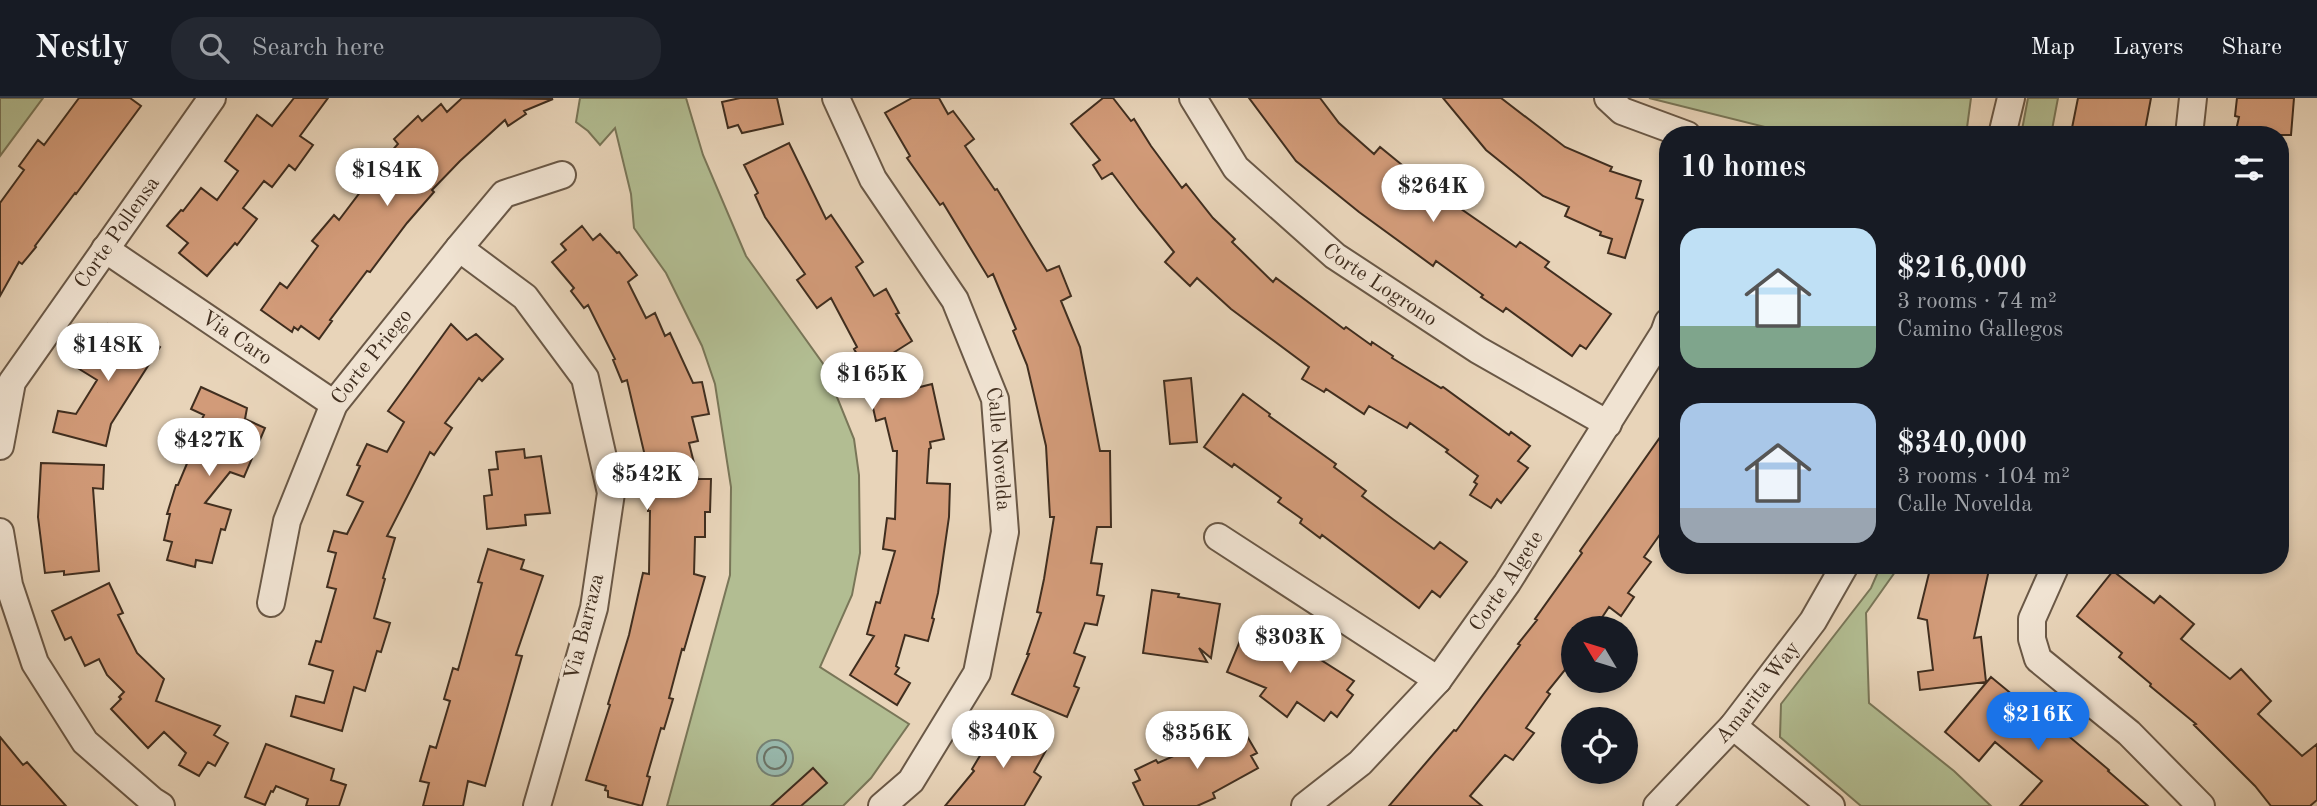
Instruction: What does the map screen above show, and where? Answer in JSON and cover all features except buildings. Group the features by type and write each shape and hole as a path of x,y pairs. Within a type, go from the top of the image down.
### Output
{"street":[{"name":"Corte Pollensa","path":"0,446 12,382 212,98"},
{"name":"Calle Novelda","path":"836,98 873,179 955,300 995,399 1005,532 977,673 911,781 882,806"},
{"name":"Corte Logrono","path":"1193,98 1236,168 1335,256 1478,350 1608,424"},
{"path":"1608,98 1622,111 1663,126"},
{"path":"2004,126 2011,98"},
{"path":"2190,126 2193,98"},
{"name":"Corte Priego","path":"271,603 287,521 334,404 459,247 505,194 562,175"},
{"name":"Via Barraza","path":"459,247 525,297 585,378 611,494 594,608 537,806"},
{"name":"Via Caro","path":"105,249 334,404"},
{"name":"Corte Algete","path":"1305,806 1360,763 1438,680 1507,583 1659,341"},
{"path":"0,532 9,585 35,663 85,742 161,806"},
{"path":"1218,537 1438,680"},
{"name":"Amarita Way","path":"1657,806 1733,726 1813,621 1840,574"},
{"path":"2052,574 2032,619 2032,639 2038,659 2129,733 2201,806"},
{"path":"1733,726 1831,806"}],"green space":[{"path":"0,98 43,98 0,156"},
{"path":"580,98 686,98 703,155 746,256 824,365 854,439 859,475 860,553 852,595 820,667 909,724 871,778 843,806 667,806 730,575 731,487 715,384 702,346 666,273 634,228 631,194 615,128 600,145 576,122"},
{"path":"1649,98 1971,98 1967,126 1761,126"},
{"path":"2028,98 2058,98 2053,126 2023,126"},
{"path":"1877,574 1894,574 1866,613 1869,703 1954,771 1991,806 1861,806 1780,737 1781,704 1871,588"}],"water":[{"path":"775,740 788,745 793,758 788,771 775,776 762,771 757,758 762,745"}]}
